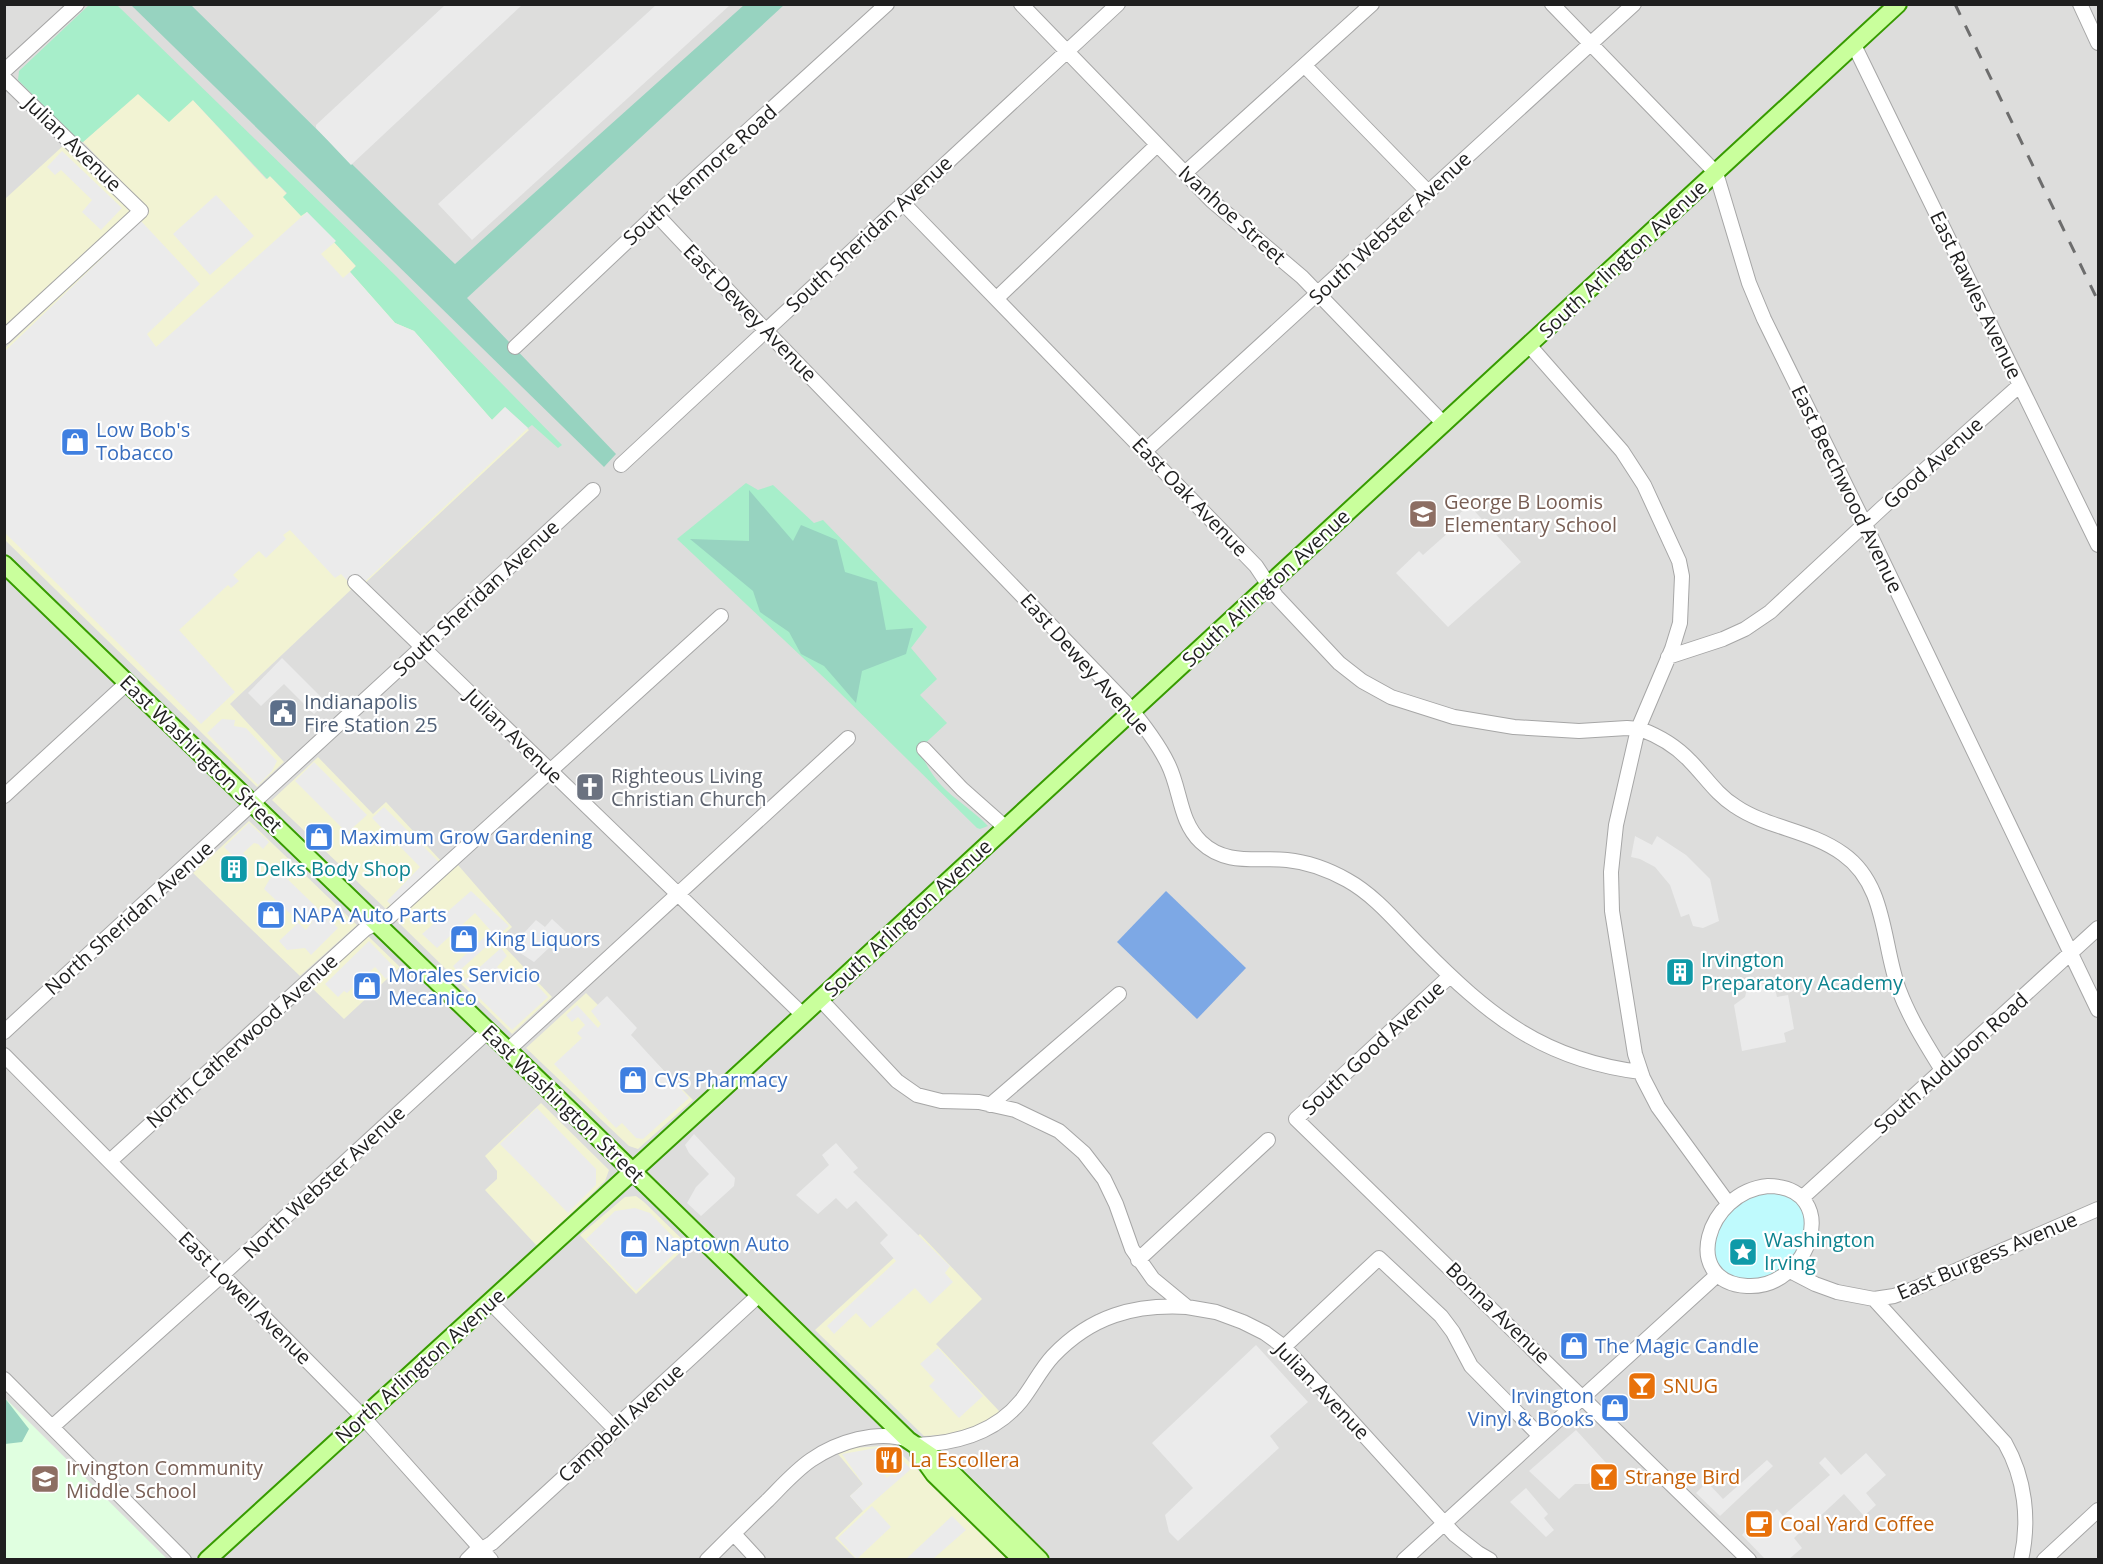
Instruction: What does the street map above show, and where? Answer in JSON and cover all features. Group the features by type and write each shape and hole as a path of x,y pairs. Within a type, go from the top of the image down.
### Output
{"main road":[{"name":"South Arlington Avenue","path":"633,1171 1898,4"},
{"name":"East Washington Street","path":"6,569 253,803 911,1442 943,1464 1040,1560"},
{"name":"North Arlington Avenue","path":"207,1560 633,1171"},
{"name":"East Washington Street","path":"911,1442 934,1474 1022,1560"}],"street":[{"path":"4,71 77,4"},
{"name":"South Kenmore Road","path":"515,346 887,4"},
{"name":"Ivanhoe Street","path":"1021,4 1225,214 1302,277 1444,424"},
{"name":"South Sheridan Avenue","path":"621,465 1118,4"},
{"path":"1185,173 1372,4"},
{"name":"East Beechwood Avenue","path":"1552,4 1716,173 1749,283 1764,319 2098,1010"},
{"name":"South Webster Avenue","path":"1145,451 1634,4"},
{"path":"2079,4 2098,43"},
{"name":"East Rawles Avenue","path":"1854,45 2098,545"},
{"path":"1305,66 1429,192"},
{"name":"Julian Avenue","path":"4,78 141,211 4,337"},
{"path":"997,298 1157,145"},
{"name":"East Oak Avenue","path":"902,202 1256,566 1276,596 1339,663 1362,681 1400,700 1463,719 1514,727 1579,731 1638,729 1654,734 1689,759 1716,791 1734,806 1750,815 1826,843 1842,853 1868,881 1876,899 1899,988 1913,1022 1942,1070"},
{"name":"East Dewey Avenue","path":"656,214 1133,711 1164,756 1174,777 1186,822 1204,845 1220,855 1234,859 1296,862 1324,870 1346,880 1373,899 1450,976 1493,1014 1528,1037 1576,1058 1603,1066 1641,1072"},
{"path":"1529,345 1625,455 1644,485 1677,555 1682,576 1681,618 1668,657 1638,729 1616,825 1611,872 1615,934 1635,1054 1641,1072 1656,1103 1728,1203"},
{"name":"Good Avenue","path":"1668,657 1723,639 1762,618 2020,385"},
{"name":"South Sheridan Avenue","path":"253,803 593,490"},
{"name":"Julian Avenue","path":"355,582 802,1016"},
{"name":"North Catherwood Avenue","path":"110,1161 365,929 392,915 721,616"},
{"path":"4,796 127,683"},
{"path":"508,1050 848,738"},
{"path":"924,749 962,789 1006,828"},
{"name":"North Sheridan Avenue","path":"4,1032 253,803"},
{"name":"South Audubon Road","path":"1803,1197 2098,928"},
{"name":"South Good Avenue","path":"1296,1119 1450,976"},
{"path":"990,1105 1119,994"},
{"name":"Julian Avenue","path":"820,999 897,1081 909,1090 926,1098 941,1101 971,1101 1015,1110 1059,1131 1084,1153 1104,1179 1113,1196 1128,1242 1153,1279 1187,1307 1216,1312 1243,1322 1284,1347 1466,1545 1490,1560"},
{"name":"North Webster Avenue","path":"52,1427 488,1031"},
{"name":"East Lowell Avenue","path":"4,1055 363,1417 484,1552"},
{"name":"Bonna Avenue","path":"1296,1119 1575,1388 1749,1560"},
{"path":"1138,1260 1268,1140"},
{"path":"1773,1186 1787,1189 1803,1197 1810,1215 1809,1239 1802,1256 1790,1271 1770,1282 1748,1286 1728,1282 1717,1275 1709,1256 1709,1241 1716,1218 1728,1203 1740,1194 1758,1187 1773,1186"},
{"name":"East Burgess Avenue","path":"1874,1299 1894,1296 1916,1288 2098,1209"},
{"path":"1284,1347 1380,1258 1441,1316 1453,1332 1471,1366 1540,1436"},
{"path":"1790,1271 1828,1290 1874,1299 2005,1443 2018,1468 2025,1505 2021,1560"},
{"path":"1404,1560 1717,1275"},
{"name":"Campbell Avenue","path":"467,1560 484,1552 759,1295"},
{"path":"490,1302 615,1429"},
{"path":"707,1560 795,1473 818,1455 844,1444 868,1438 893,1437 934,1445 970,1436 996,1424 1021,1401 1052,1358 1077,1335 1120,1313 1143,1307 1160,1305 1187,1307"},
{"path":"4,1379 184,1560"},
{"path":"2044,1560 2098,1510"},
{"path":"734,1534 758,1560"}],"shaded area":[{"path":"5,5 2098,5 2098,1559 5,1559"},
{"path":"89,5 117,5 397,277 562,445 558,448 532,425 528,428 505,407 492,420 414,331 395,323 350,272 356,266 335,241 307,212 301,216 283,197 287,193 270,176 267,179 193,100 169,122 138,94 83,142 78,141 18,80 19,71"},
{"path":"131,5 191,5 455,264 744,5 784,5 467,298 616,454 604,467"},
{"path":"445,5 522,5 351,165 316,128 316,125"},
{"path":"656,5 730,5 472,240 438,204"},
{"path":"138,93 145,99 193,100 266,179 270,176 287,194 284,197 307,212 356,266 350,272 529,430 361,587 357,584 230,704 284,762 257,787 5,540 5,348 149,211 83,142"},
{"path":"64,145 131,210 5,327 5,199"},
{"path":"62,151 122,208 101,230 82,212 92,200 61,170 55,175 47,167"},
{"path":"216,195 254,236 210,275 173,234"},
{"path":"307,212 336,241 321,254 343,278 350,272 395,323 414,331 492,420 505,407 528,428 356,590 341,574 335,578 290,530 283,535 286,539 266,558 259,551 233,575 239,581 231,588 228,585 179,630 235,692 201,724 5,533 5,351 141,221 200,284 147,334 156,347"},
{"path":"746,483 758,490 773,485 814,523 823,520 927,627 911,648 937,679 920,695 947,723 919,749 928,768 941,785 988,826 977,828 836,689 677,539"},
{"path":"749,490 793,541 801,525 837,540 845,572 877,582 886,630 913,628 906,654 862,671 856,703 824,666 801,654 789,632 760,612 753,591 690,539 749,541"},
{"path":"1469,505 1521,562 1448,627 1396,573 1419,551 1423,555 1449,532 1445,527"},
{"path":"282,658 326,702 314,714 284,684 261,706 248,693"},
{"path":"222,719 235,720 234,726 246,728 277,761 272,771 258,785 207,733"},
{"path":"318,757 373,814 386,802 442,862 389,912 272,800"},
{"path":"314,762 367,815 347,833 295,781"},
{"path":"384,807 439,862 393,907 387,901 420,867 372,818"},
{"path":"249,821 357,925 300,976 193,873"},
{"path":"249,823 269,842 263,849 254,843 243,853 248,858 241,864 224,847"},
{"path":"1635,836 1652,845 1657,836 1686,855 1710,879 1719,921 1703,928 1693,926 1689,914 1681,917 1670,885 1655,867 1631,857"},
{"path":"458,865 512,927 498,940 552,997 512,1034 396,920"},
{"path":"276,868 338,928 311,955 305,948 287,950 279,941 298,923 306,930 312,922 307,912 298,921 264,889"},
{"path":"471,891 509,926 458,972 453,966 491,931 475,913 437,948 422,934"},
{"path":"1166,891 1246,968 1197,1019 1117,942"},
{"path":"552,919 566,932 534,962 511,947 536,920 545,927"},
{"path":"368,936 400,967 344,1019 312,988"},
{"path":"369,941 396,969 386,979 375,967 347,993 344,991 338,997 325,984"},
{"path":"501,948 507,956 497,967 513,983 524,971 548,997 512,1030 463,982"},
{"path":"1773,981 1777,997 1788,995 1794,1029 1784,1033 1786,1042 1742,1051 1734,1005 1745,997 1747,989"},
{"path":"586,993 693,1100 638,1149 629,1146 526,1048"},
{"path":"607,996 637,1028 631,1035 689,1098 643,1139 636,1138 622,1123 616,1128 554,1064 582,1038 577,1033 585,1025 578,1017 572,1022 566,1015 577,1005 598,1028 601,1024 591,1011"},
{"path":"541,1103 609,1170 605,1181 537,1246 485,1190 497,1179 497,1171 485,1156"},
{"path":"537,1108 596,1169 596,1185 568,1213 500,1144"},
{"path":"694,1134 735,1178 734,1186 701,1216 687,1203 696,1187 709,1174 689,1153 685,1145"},
{"path":"836,1143 858,1168 853,1172 950,1266 945,1273 953,1282 930,1304 915,1288 870,1328 856,1313 834,1334 827,1326 896,1261 880,1243 888,1235 856,1201 847,1209 836,1198 818,1214 796,1195 829,1165 822,1155"},
{"path":"1779,1191 1802,1204 1807,1229 1794,1258 1784,1269 1765,1278 1739,1280 1721,1271 1715,1255 1715,1244 1720,1225 1725,1217 1731,1209 1746,1198"},
{"path":"636,1196 688,1245 636,1294 580,1235 625,1197"},
{"path":"635,1208 650,1213 682,1246 636,1291 586,1239 615,1211"},
{"path":"920,1234 982,1299 936,1344 1000,1412 993,1419 972,1429 951,1434 924,1436 815,1330"},
{"path":"1256,1345 1308,1402 1270,1436 1279,1448 1178,1541 1169,1532 1165,1515 1193,1488 1152,1443"},
{"path":"938,1348 983,1396 959,1418 929,1386 935,1380 920,1364"},
{"path":"4,1397 29,1429 22,1442 5,1444"},
{"name":"Irvington Community Middle School","path":"5,1398 167,1559 5,1559"},
{"path":"1576,1430 1608,1465 1588,1484 1575,1484 1559,1499 1529,1471"},
{"path":"892,1445 1009,1559 856,1559 835,1538 863,1511 850,1496 863,1484 838,1454 854,1448"},
{"path":"888,1446 911,1469 863,1511 850,1496 863,1484 842,1454","holes":["889,1454 903,1469 895,1477 892,1473 887,1478 876,1466"]},
{"path":"1866,1453 1886,1475 1866,1493 1876,1505 1864,1516 1844,1494 1794,1538 1802,1548 1789,1559 1765,1559 1742,1535 1746,1530 1753,1538 1773,1520 1770,1516 1777,1509 1783,1516 1830,1475 1819,1463 1825,1457 1841,1475"},
{"path":"1767,1460 1773,1466 1720,1516 1696,1493 1707,1482 1723,1499"},
{"path":"1526,1488 1548,1514 1544,1518 1554,1530 1546,1537 1510,1502"},
{"path":"872,1506 891,1527 857,1559 838,1538"},
{"path":"952,1516 966,1530 933,1559 906,1559"}],"railway":[{"path":"1955,4 2098,301"}],"place":[{"name":"Low Bob's Tobacco","path":"75,442"},
{"name":"George B Loomis Elementary School","path":"1423,514"},
{"name":"Indianapolis Fire Station 25","path":"283,713"},
{"name":"Righteous Living Christian Church","path":"590,787"},
{"name":"Maximum Grow Gardening","path":"319,837"},
{"name":"Delks Body Shop","path":"234,869"},
{"name":"NAPA Auto Parts","path":"271,915"},
{"name":"King Liquors","path":"464,939"},
{"name":"Irvington Preparatory Academy","path":"1680,972"},
{"name":"Morales Servicio Mecanico","path":"367,986"},
{"name":"CVS Pharmacy","path":"633,1080"},
{"name":"Naptown Auto","path":"634,1244"},
{"name":"Washington Irving","path":"1743,1252"},
{"name":"The Magic Candle","path":"1574,1346"},
{"name":"SNUG","path":"1642,1386"},
{"name":"Irvington Vinyl & Books","path":"1615,1408"},
{"name":"La Escollera","path":"889,1460"},
{"name":"Strange Bird","path":"1604,1477"},
{"name":"Irvington Community Middle School","path":"45,1479"},
{"name":"Coal Yard Coffee","path":"1759,1524"}]}
